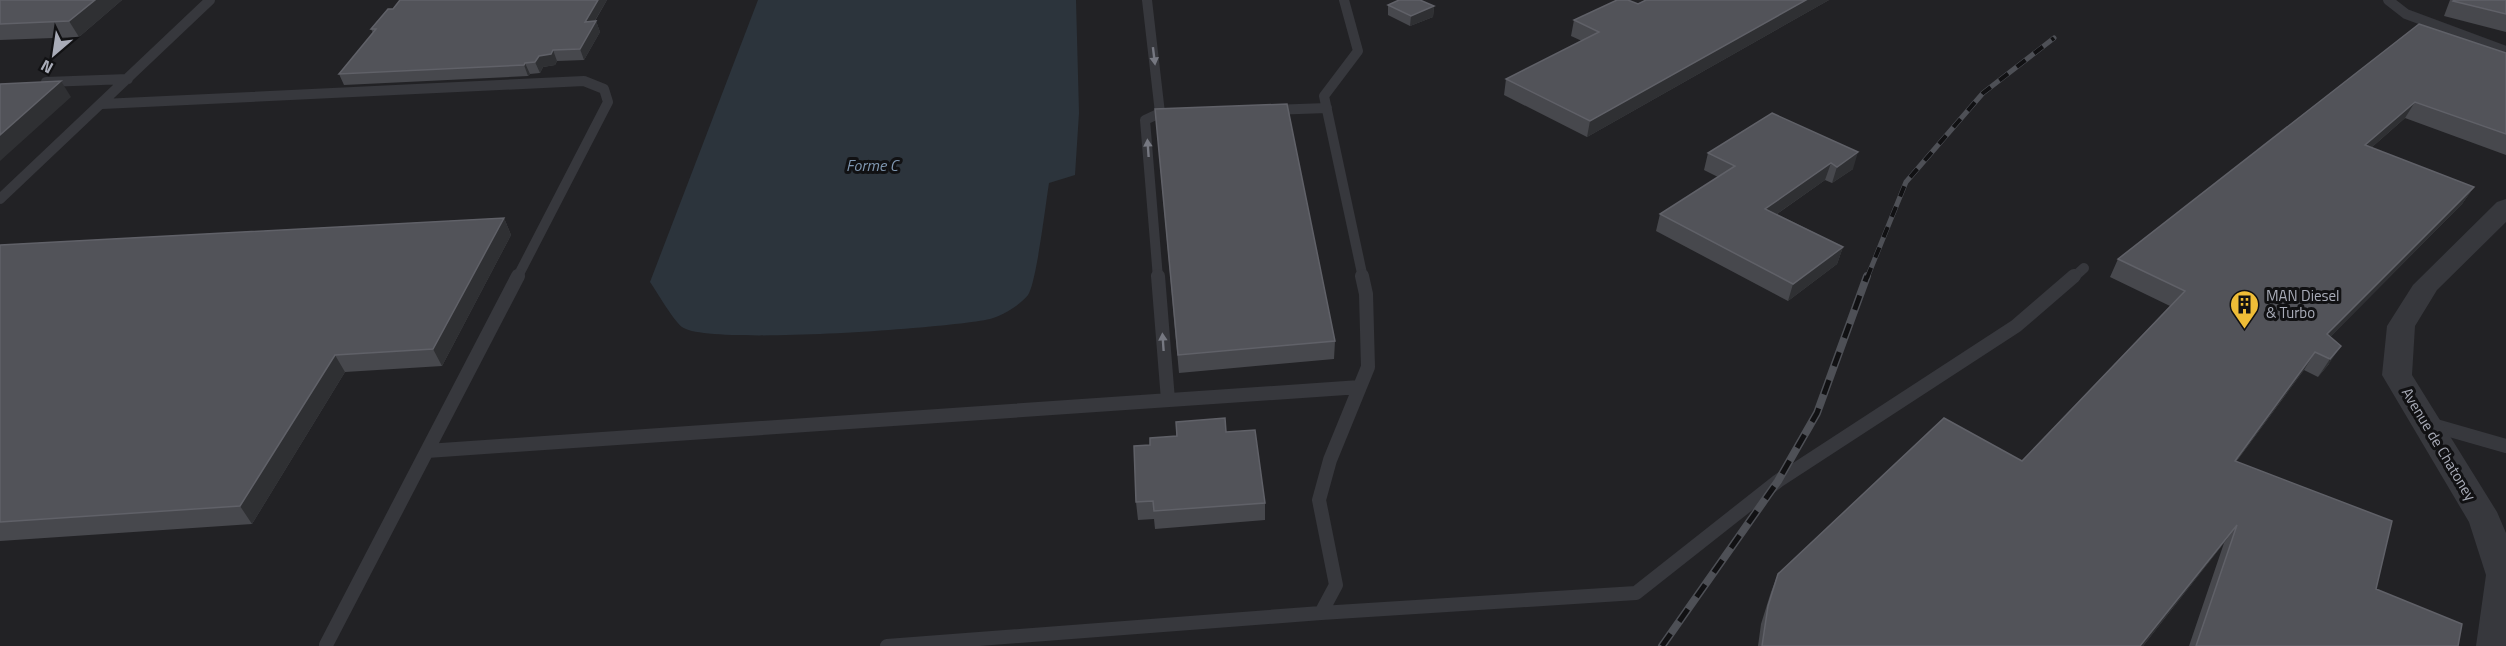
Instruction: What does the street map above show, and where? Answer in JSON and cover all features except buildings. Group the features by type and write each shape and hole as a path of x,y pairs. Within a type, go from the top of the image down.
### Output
{"street":[{"name":"Avenue de Chatoney","path":"2494,646 2503,575 2485,521 2397,375 2401,326 2427,285 2506,207"}],"lane":[{"path":"0,199 210,0"},
{"path":"1147,0 1160,113"},
{"path":"1320,614 1336,585 1319,500 1330,460 1368,367 1366,294 1324,96 1358,51 1344,0"},
{"path":"2388,0 2392,6 2406,15 2506,51"},
{"path":"35,83 128,79"},
{"path":"102,104 584,81 604,89 608,102 328,646"},
{"path":"1256,110 1327,108"},
{"path":"1167,400 1145,120 1160,113 1184,112"},
{"path":"887,646 1636,593 1778,482 2016,326 2084,268"},
{"path":"427,451 1360,387"},
{"path":"2426,423 2506,446"}],"shaded area":[{"path":"0,0 2506,0 2506,646 0,646"}],"water":[{"name":"Forme C","path":"758,0 1076,0 1079,113 1075,175 1049,183 1034,276 1028,295 1020,303 990,319 967,323 830,334 735,335 701,332 682,327 678,323 650,282"}],"railway":[{"path":"1867,278 1906,182 1983,93 2054,38"},
{"path":"1662,646 1778,481 1817,413 1867,276"}],"place":[{"name":"MAN Diesel & Turbo","path":"2245,330"}]}
